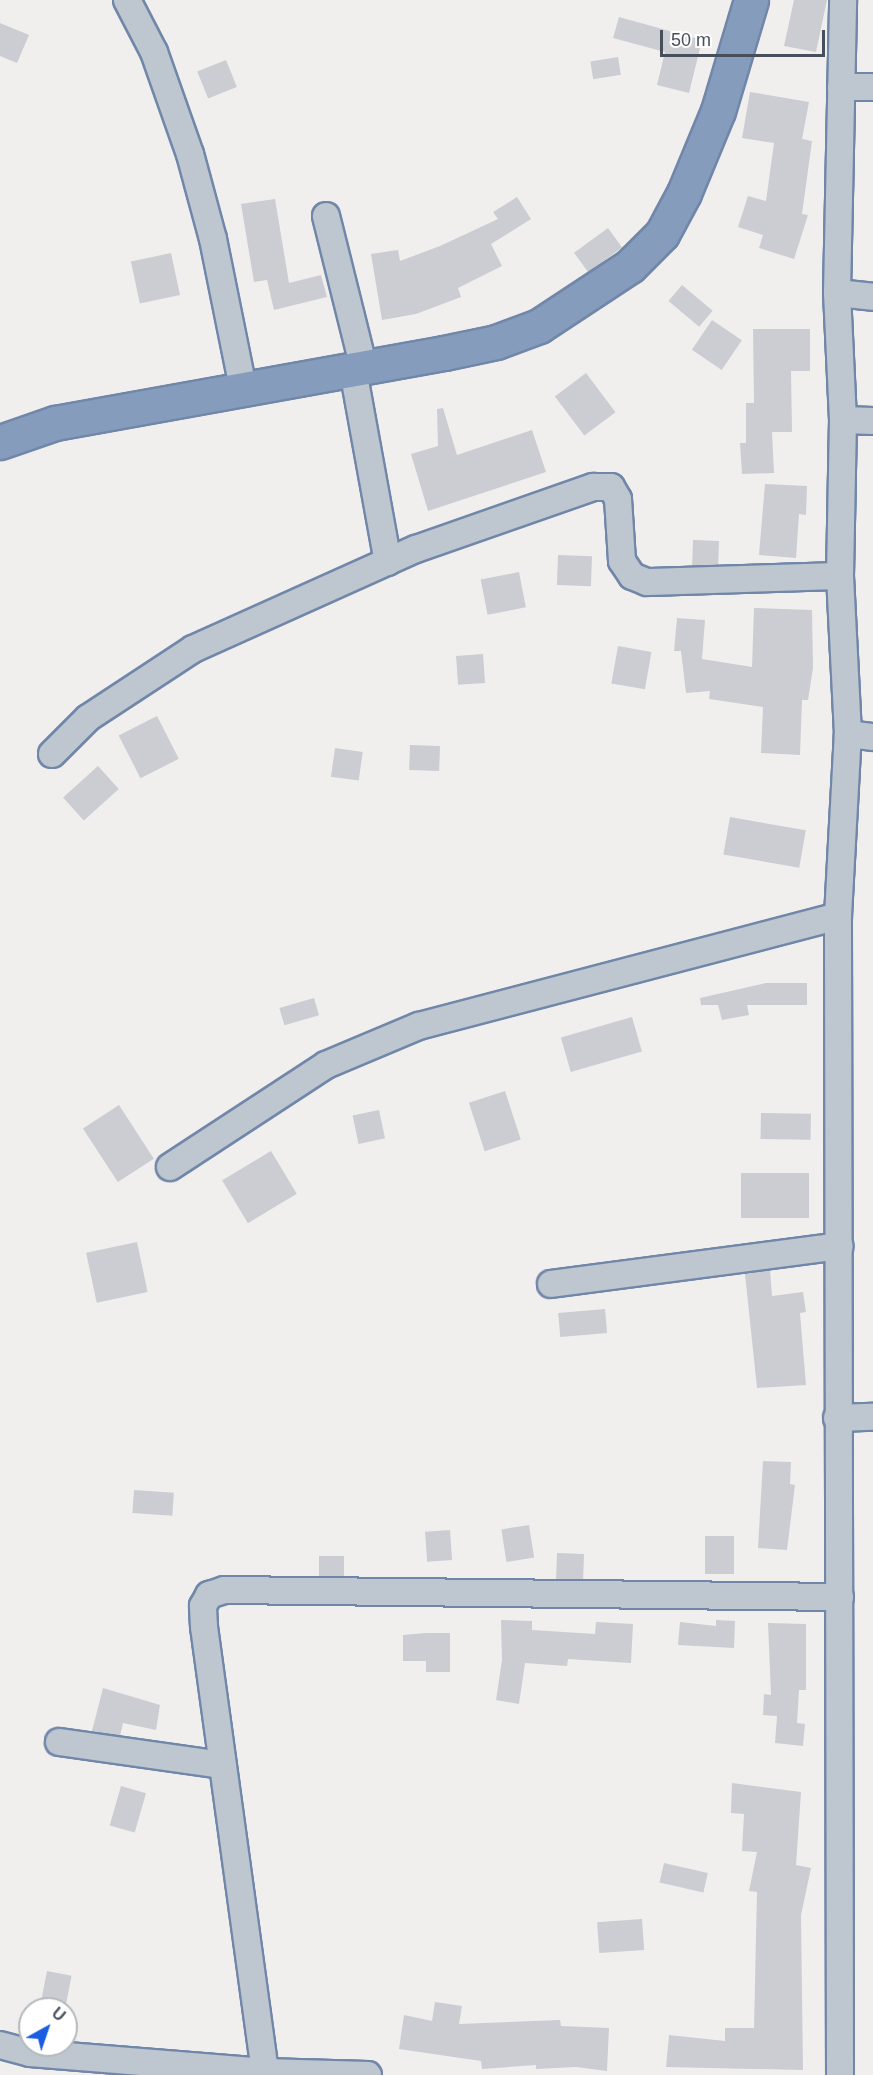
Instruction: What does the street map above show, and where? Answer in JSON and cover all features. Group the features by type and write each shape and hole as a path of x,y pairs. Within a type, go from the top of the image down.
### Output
{"highway":[{"path":"0,442 55,423 359,369 496,342 539,326 630,266 662,234 684,193 718,111 750,0"}],"street":[{"path":"127,0 154,52 190,154 213,239 243,388"},
{"path":"840,2075 840,1597 837,1418 840,1246 838,916 861,736 840,576 843,420 837,293 843,0"},
{"path":"841,87 873,87"},
{"path":"326,216 359,369 388,562"},
{"path":"837,293 873,297"},
{"path":"843,420 873,421"},
{"path":"52,754 88,718 193,650 388,562 594,487 611,487 618,499 622,561 632,576 647,582 840,576"},
{"path":"170,1167 326,1065 419,1026 838,916"},
{"path":"551,1284 840,1246"},
{"path":"837,1418 873,1418"},
{"path":"265,2072 222,1765 203,1606 208,1595 224,1590 840,1597"},
{"path":"59,1742 222,1765"},
{"path":"0,2045 30,2053 265,2072 368,2075"}],"building":[{"path":"794,0 827,0 816,52 784,46"},
{"path":"619,17 702,40 689,93 657,85 665,52 613,38"},
{"path":"0,23 29,35 17,63 0,56"},
{"path":"618,57 621,75 593,79 590,61"},
{"path":"226,60 237,87 208,99 197,72"},
{"path":"750,92 809,102 802,139 812,141 802,214 808,215 794,259 759,248 763,235 738,227 748,196 766,201 774,143 742,138"},
{"path":"517,197 531,219 491,244 502,266 458,288 461,297 416,314 382,320 371,254 398,250 400,261 440,246 498,219 493,212"},
{"path":"275,199 289,283 321,275 327,297 274,310 267,280 254,282 241,204"},
{"path":"608,228 622,247 588,272 574,253"},
{"path":"171,253 180,295 140,304 131,262"},
{"path":"682,285 713,311 699,327 669,301"},
{"path":"712,320 742,340 722,370 692,350"},
{"path":"753,329 810,329 810,371 791,371 792,432 772,432 774,473 742,474 740,443 746,443 746,403 754,403"},
{"path":"586,373 615,412 584,436 555,396"},
{"path":"443,408 457,455 532,430 546,472 428,511 411,454 438,446 437,409"},
{"path":"765,484 807,486 806,515 799,514 796,558 759,555"},
{"path":"693,540 719,541 718,567 692,566"},
{"path":"558,555 592,556 591,586 557,585"},
{"path":"519,572 526,607 488,615 481,579"},
{"path":"754,608 812,610 813,668 808,700 802,700 800,755 761,753 763,707 709,699 710,691 686,693 681,651 674,651 677,618 705,620 702,659 752,667"},
{"path":"618,646 651,652 645,689 611,683"},
{"path":"483,654 485,683 458,685 456,656"},
{"path":"157,716 179,759 140,778 119,736"},
{"path":"410,745 440,746 439,771 409,770"},
{"path":"335,748 363,752 359,781 331,777"},
{"path":"98,766 119,789 84,820 63,797"},
{"path":"730,817 806,830 799,868 723,854"},
{"path":"766,983 807,983 807,1005 747,1005 749,1015 722,1020 718,1005 701,1005 700,998"},
{"path":"314,998 319,1015 284,1025 279,1008"},
{"path":"632,1017 642,1052 571,1072 561,1037"},
{"path":"505,1091 521,1140 485,1151 469,1103"},
{"path":"119,1105 154,1159 118,1182 83,1128"},
{"path":"379,1110 385,1138 359,1144 353,1116"},
{"path":"761,1113 811,1114 811,1140 761,1139"},
{"path":"271,1151 297,1194 248,1223 222,1180"},
{"path":"741,1173 809,1173 809,1218 741,1218"},
{"path":"137,1242 148,1292 97,1303 86,1253"},
{"path":"770,1270 772,1296 803,1292 806,1312 800,1313 806,1385 757,1388 745,1274"},
{"path":"605,1309 607,1333 560,1337 558,1313"},
{"path":"763,1461 791,1462 790,1484 795,1485 787,1550 758,1548"},
{"path":"134,1490 174,1493 172,1516 132,1513"},
{"path":"529,1525 534,1558 507,1562 501,1529"},
{"path":"450,1530 452,1560 427,1562 425,1532"},
{"path":"705,1536 734,1536 734,1574 705,1574"},
{"path":"557,1553 584,1554 583,1580 556,1579"},
{"path":"319,1556 344,1556 344,1576 319,1576"},
{"path":"501,1620 532,1621 532,1630 595,1634 596,1622 633,1624 631,1663 568,1659 567,1666 525,1663 519,1704 496,1700 502,1660"},
{"path":"716,1620 735,1621 734,1648 678,1645 680,1622 716,1626"},
{"path":"768,1623 806,1624 806,1690 799,1690 797,1723 805,1724 803,1746 775,1743 777,1716 763,1715 764,1694 771,1695"},
{"path":"450,1633 450,1672 426,1672 426,1661 403,1661 403,1635"},
{"path":"103,1688 160,1705 156,1730 123,1723 120,1736 92,1731"},
{"path":"732,1783 801,1792 796,1865 811,1868 801,1915 803,2070 666,2067 669,2035 725,2041 725,2028 754,2028 757,1892 749,1891 757,1852 742,1851 744,1814 731,1813"},
{"path":"121,1786 146,1793 135,1833 110,1825"},
{"path":"664,1863 708,1873 703,1893 660,1882"},
{"path":"642,1919 644,1950 599,1953 597,1922"},
{"path":"47,1971 72,1976 67,1997 42,1997"},
{"path":"435,2002 462,2006 459,2024 560,2020 561,2026 609,2028 607,2071 576,2067 536,2069 536,2065 482,2069 481,2061 399,2049 404,2015 432,2021"}]}
